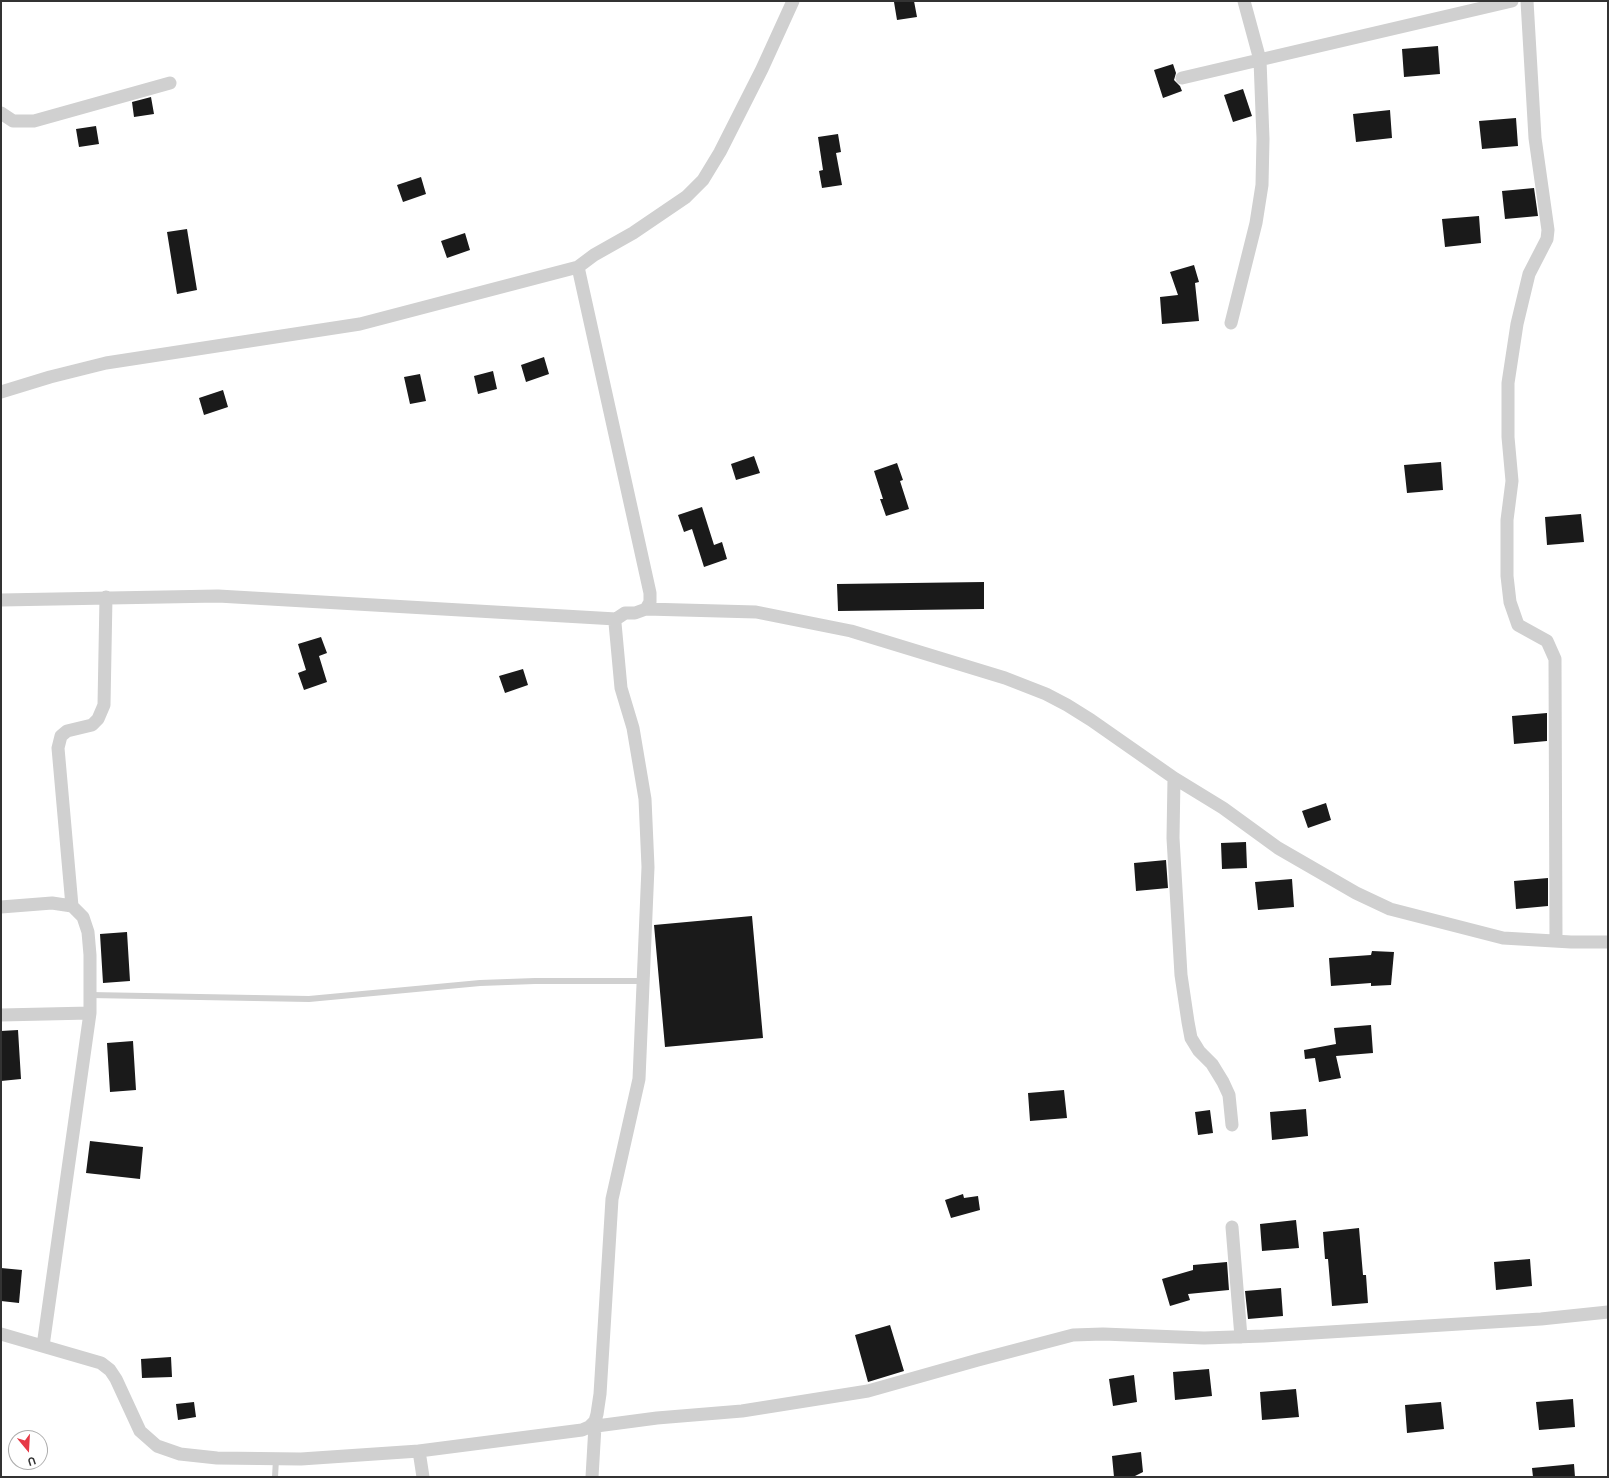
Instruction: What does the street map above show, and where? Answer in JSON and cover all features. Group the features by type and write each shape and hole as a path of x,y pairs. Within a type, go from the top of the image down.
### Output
{"street":[{"path":"1,392 50,377 106,363 360,324 578,267 594,255 633,233 686,198 703,180 720,152 762,69 792,1"},
{"path":"1231,323 1256,223 1262,185 1263,139 1260,60 1244,1"},
{"path":"1182,78 1512,1"},
{"path":"1527,1 1536,138 1548,230 1547,239 1529,274 1517,324 1508,383 1508,437 1512,480 1507,520 1508,576 1510,602 1518,625 1547,641 1555,659 1556,941"},
{"path":"1,113 13,121 34,121 170,83"},
{"path":"578,267 650,593 650,602 646,609"},
{"path":"1,600 218,596 616,619 625,613 635,613 646,609 756,612 851,631 1004,678 1046,694 1091,720 1174,778 1223,808 1278,848 1356,893 1390,908 1503,938 1608,942"},
{"path":"72,906 58,748 61,736 67,731 92,725 98,718 104,705 106,597"},
{"path":"592,1477 592,1427 597,1414 600,1394 612,1199 639,1079 648,867 645,799 633,728 621,688 615,626 616,619"},
{"path":"1174,778 1173,838 1181,975 1188,1022 1191,1038 1199,1051 1212,1064 1224,1082 1229,1094 1232,1125"},
{"path":"1,907 52,903 72,906 83,917 88,932 90,1013 43,1346"},
{"path":"1,1015 90,1013"},
{"path":"1232,1227 1240,1337"},
{"path":"1,1334 100,1363 110,1370 116,1379 140,1431 156,1446 180,1454 217,1458 301,1459 419,1451 582,1430 592,1427 657,1418 742,1411 868,1391 1073,1335 1103,1334 1204,1338 1240,1337 1540,1319 1608,1312"},
{"path":"419,1451 423,1477"}],"lane":[{"path":"90,995 309,999 480,983 535,981 643,981"},
{"path":"275,1477 276,1459"}],"building":[{"path":"914,1 917,17 897,20 894,2"},
{"path":"1438,46 1440,74 1404,77 1402,49"},
{"path":"1173,64 1176,73 1174,80 1180,86 1182,91 1163,98 1154,70"},
{"path":"1243,89 1252,116 1233,122 1224,95"},
{"path":"151,97 154,114 134,117 132,102"},
{"path":"1390,110 1392,138 1356,142 1353,114"},
{"path":"1516,118 1518,146 1482,149 1479,121"},
{"path":"96,126 99,144 79,147 76,129"},
{"path":"838,134 841,152 836,153 842,185 822,188 819,171 823,170 818,137"},
{"path":"421,177 426,194 403,202 397,185"},
{"path":"1534,188 1538,216 1505,219 1502,191"},
{"path":"1479,216 1481,243 1445,247 1442,219"},
{"path":"187,229 197,290 177,294 167,232"},
{"path":"465,233 470,250 447,258 441,241"},
{"path":"1194,265 1199,282 1195,283 1199,321 1162,324 1160,297 1178,295 1170,272"},
{"path":"544,357 549,374 526,382 521,365"},
{"path":"493,371 497,389 478,394 474,376"},
{"path":"420,374 426,401 410,404 404,377"},
{"path":"223,390 228,407 204,415 199,398"},
{"path":"754,456 760,473 736,480 731,464"},
{"path":"1441,462 1443,490 1407,493 1404,465"},
{"path":"897,463 903,480 900,481 909,509 886,516 880,499 883,499 874,471"},
{"path":"702,507 714,545 722,542 727,559 704,567 692,529 684,532 678,515"},
{"path":"1581,514 1584,542 1547,545 1545,517"},
{"path":"984,582 984,609 838,611 837,584"},
{"path":"321,637 327,653 319,656 327,682 304,690 298,673 306,670 298,644"},
{"path":"523,669 528,685 505,693 499,676"},
{"path":"1547,713 1547,741 1514,744 1512,716"},
{"path":"1326,803 1331,820 1308,828 1302,811"},
{"path":"1246,842 1247,868 1222,869 1221,843"},
{"path":"1166,860 1168,888 1136,891 1134,863"},
{"path":"1548,878 1548,906 1516,909 1514,881"},
{"path":"1292,879 1294,907 1258,910 1255,882"},
{"path":"752,916 763,1038 665,1047 654,925"},
{"path":"127,932 130,981 103,983 100,934"},
{"path":"1372,951 1394,952 1391,985 1371,986 1371,983 1331,986 1329,958 1371,955"},
{"path":"1371,1025 1373,1053 1336,1056 1341,1078 1319,1082 1315,1058 1305,1059 1304,1050 1336,1044 1334,1028"},
{"path":"18,1030 21,1079 1,1081 1,1031"},
{"path":"133,1041 136,1090 110,1092 107,1043"},
{"path":"1064,1090 1067,1118 1030,1121 1028,1093"},
{"path":"1306,1109 1308,1136 1272,1140 1270,1112"},
{"path":"1210,1110 1213,1133 1198,1135 1195,1112"},
{"path":"90,1141 143,1147 140,1179 86,1173"},
{"path":"963,1194 964,1198 978,1196 980,1210 951,1218 945,1200"},
{"path":"1296,1220 1299,1248 1262,1251 1260,1224"},
{"path":"1359,1228 1363,1275 1366,1275 1368,1303 1332,1306 1328,1259 1325,1259 1323,1232"},
{"path":"1530,1259 1532,1286 1496,1290 1494,1262"},
{"path":"1227,1262 1229,1290 1188,1294 1190,1300 1170,1306 1162,1279 1193,1270 1193,1265"},
{"path":"1,1268 22,1270 19,1303 1,1301"},
{"path":"1281,1288 1283,1316 1248,1319 1245,1291"},
{"path":"890,1325 904,1371 868,1382 855,1335"},
{"path":"171,1357 172,1377 142,1378 141,1359"},
{"path":"1209,1369 1212,1396 1175,1400 1173,1372"},
{"path":"1134,1375 1137,1402 1113,1406 1109,1379"},
{"path":"1296,1389 1299,1417 1262,1420 1260,1392"},
{"path":"1573,1399 1575,1427 1539,1430 1536,1402"},
{"path":"194,1402 196,1417 178,1420 176,1404"},
{"path":"1441,1402 1444,1429 1407,1433 1405,1405"},
{"path":"1141,1452 1143,1472 1133,1477 1114,1477 1112,1456"},
{"path":"1574,1464 1575,1477 1533,1477 1532,1468"}]}
